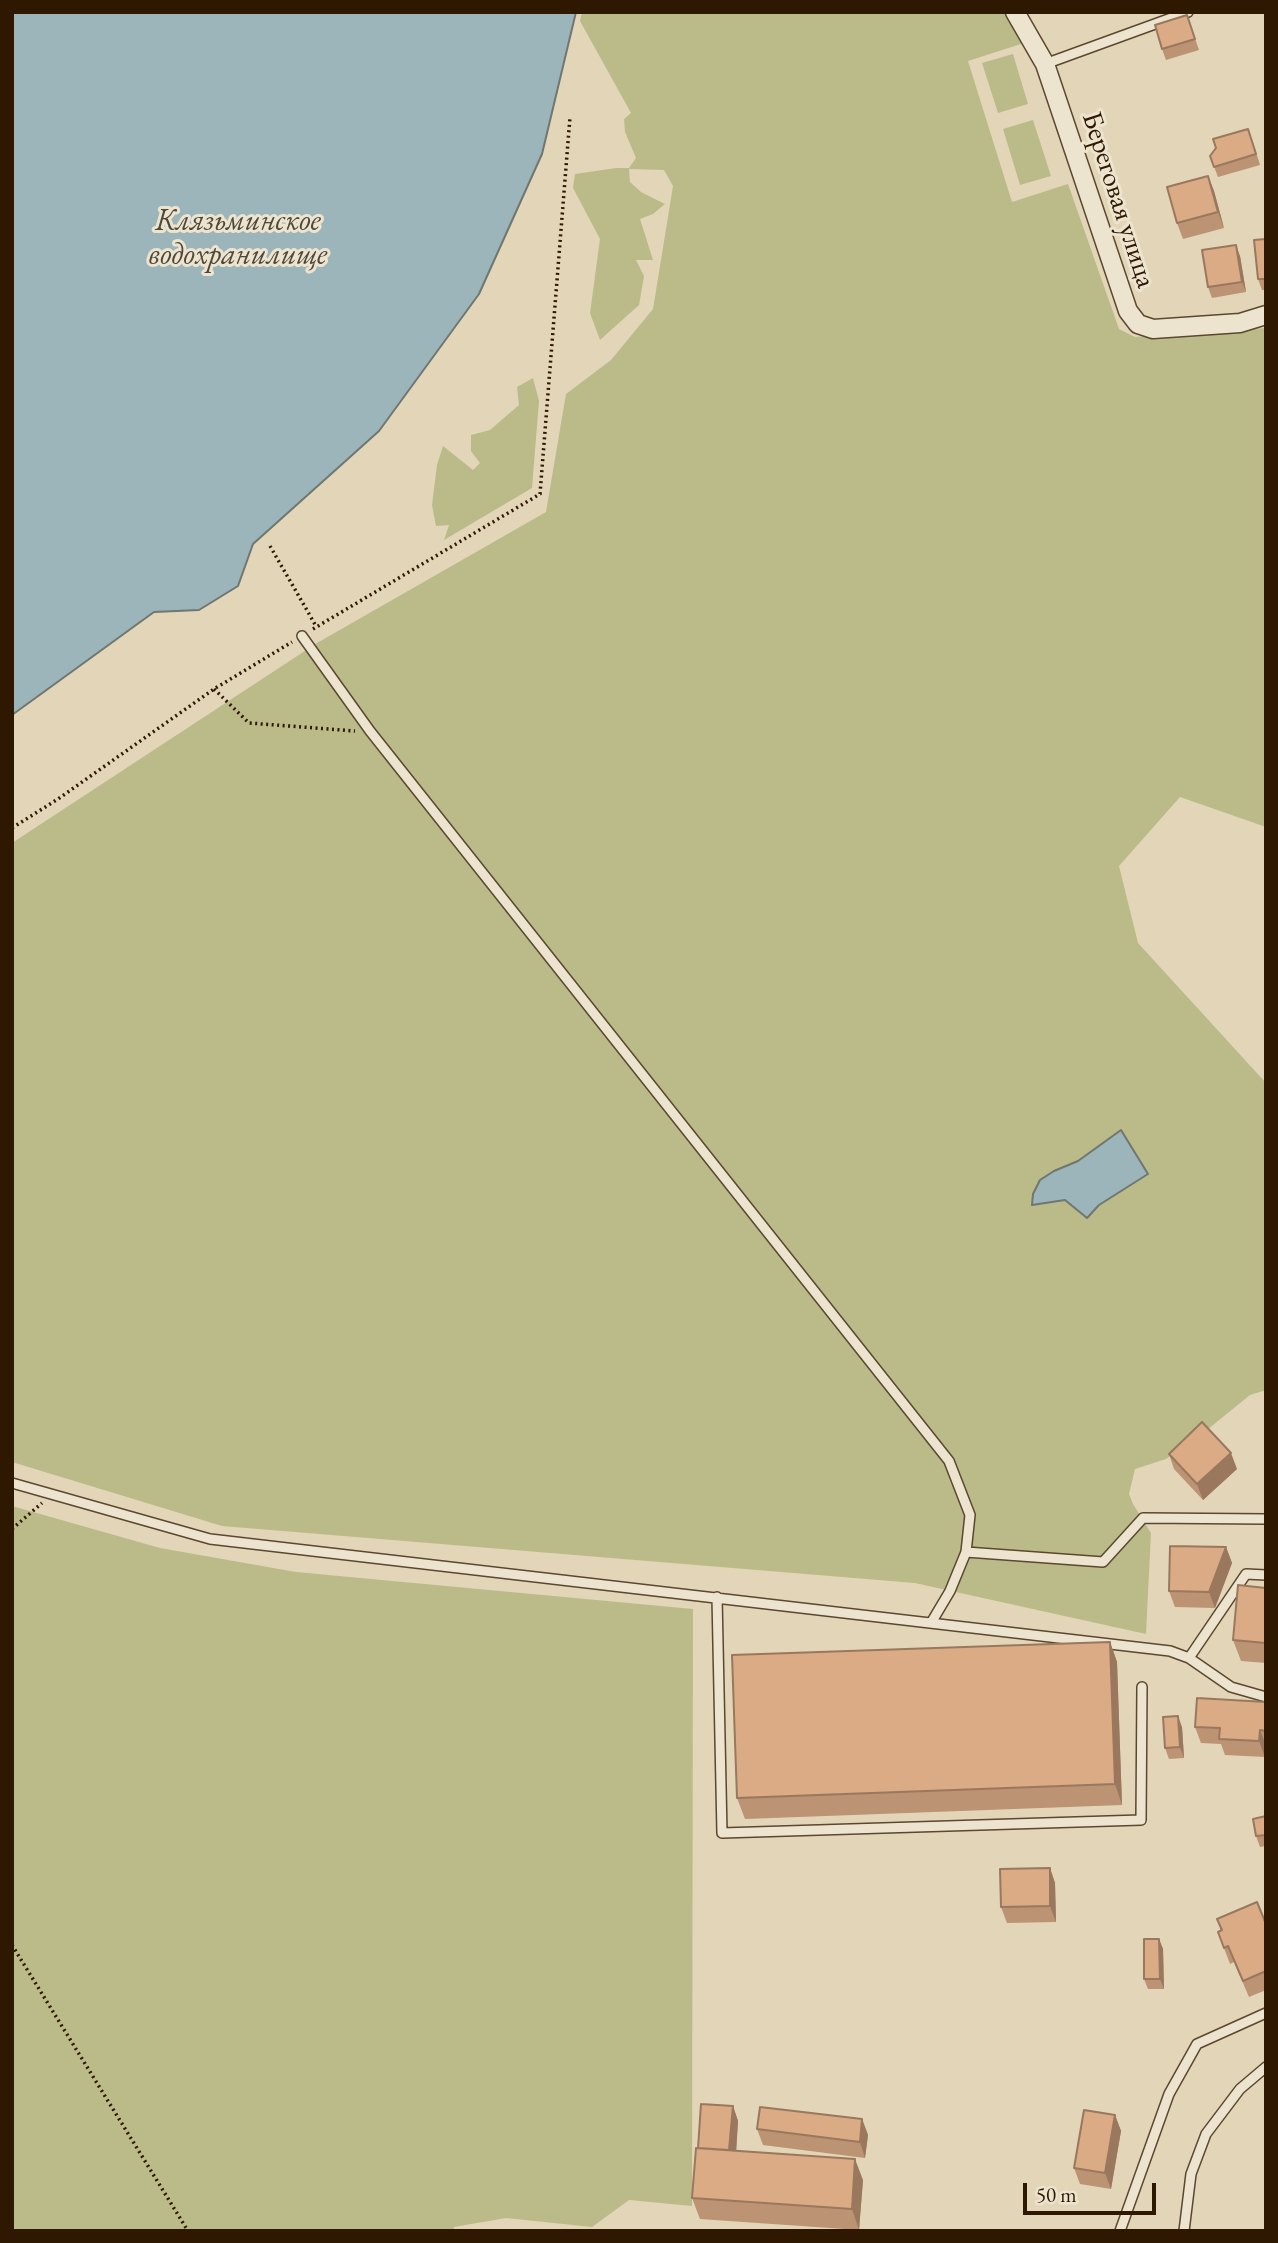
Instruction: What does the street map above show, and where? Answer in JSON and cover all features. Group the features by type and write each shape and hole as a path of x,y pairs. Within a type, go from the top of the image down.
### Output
{"street":[{"name":"Береговая улица","path":"1015,12 1045,64 1128,311 1138,324 1153,329 1240,323 1266,315"}],"lane":[{"path":"1045,64 1188,12"},
{"path":"302,636 370,732 949,1461 970,1516 966,1552 950,1591 931,1623"},
{"path":"12,1483 210,1539 1170,1651 1189,1658 1231,1686 1266,1698"},
{"path":"966,1552 1103,1562 1143,1518 1266,1519"},
{"path":"1189,1658 1246,1574 1266,1575"},
{"path":"717,1597 722,1833 1141,1820 1142,1687"},
{"path":"1120,2231 1169,2094 1197,2044 1266,2013"},
{"path":"1184,2231 1191,2174 1206,2134 1240,2089 1266,2067"}],"path":[{"path":"12,828 58,799 214,689 540,494 570,117"},
{"path":"270,546 316,627"},
{"path":"214,689 249,723 370,732"},
{"path":"12,1529 51,1495"},
{"path":"12,1945 188,2231"}],"green space":[{"path":"582,12 1003,12 1024,43 968,61 1012,202 1068,184 1119,329 1135,337 1266,328 1266,827 1180,797 1119,866 1138,943 1266,1083 1266,1392 1250,1395 1166,1459 1135,1469 1129,1494 1151,1533 1146,1634 915,1583 222,1526 12,1462 12,843 317,643 546,512 566,394 611,360 653,309 673,186 664,170 629,169 630,182 641,192 665,204 653,214 640,219 653,260 636,260 644,276 639,305 600,340 590,313 600,239 573,188 575,174 629,168 636,158 625,132 624,119 631,113 580,21","holes":["1120,1130 1148,1175 1099,1205 1087,1218 1065,1200 1032,1205 1054,1171 1078,1162"]},
{"path":"1013,54 1028,104 998,113 982,63"},
{"path":"1033,120 1051,176 1020,185 1003,129"},
{"path":"533,378 539,401 532,488 444,540 449,525 436,526 432,505 437,465 443,446 473,470 480,463 471,451 471,435 490,430 519,405 517,387"},
{"path":"12,1506 160,1548 296,1572 693,1609 692,2206 629,2200 592,2227 506,2218 454,2227 454,2231 12,2231"}],"water":[{"name":"Клязьминское водохранилище","path":"12,12 576,12 542,154 479,294 379,431 253,544 238,586 199,610 154,612 12,715"},
{"path":"1121,1130 1148,1174 1099,1205 1087,1218 1065,1200 1032,1205 1033,1194 1040,1180 1078,1161"}],"building":[{"path":"1187,15 1195,39 1162,49 1155,25"},
{"path":"1248,129 1256,154 1214,167 1210,156 1216,148 1213,139"},
{"path":"1208,176 1218,212 1177,223 1167,187"},
{"path":"1266,239 1266,279 1258,279 1254,240"},
{"path":"1236,245 1242,282 1208,287 1202,250"},
{"path":"1202,1422 1231,1453 1197,1484 1169,1454"},
{"path":"1170,1546 1226,1547 1209,1592 1169,1591"},
{"path":"1238,1585 1266,1588 1266,1643 1233,1640"},
{"path":"1110,1642 1115,1784 737,1798 732,1655"},
{"path":"1197,1698 1266,1702 1266,1731 1260,1730 1259,1741 1219,1739 1220,1728 1195,1727"},
{"path":"1178,1716 1180,1747 1165,1748 1163,1717"},
{"path":"1266,1816 1266,1835 1256,1836 1253,1819"},
{"path":"1050,1868 1050,1906 1001,1907 1000,1869"},
{"path":"1257,1902 1266,1924 1266,1971 1243,1981 1228,1946 1224,1948 1218,1932 1222,1930 1217,1919"},
{"path":"1144,1939 1159,1939 1160,1979 1144,1979"},
{"path":"701,2104 733,2106 729,2150 698,2148"},
{"path":"760,2107 862,2119 860,2142 757,2129"},
{"path":"1084,2110 1115,2115 1105,2173 1074,2168"},
{"path":"696,2148 855,2159 852,2209 692,2198"}]}
